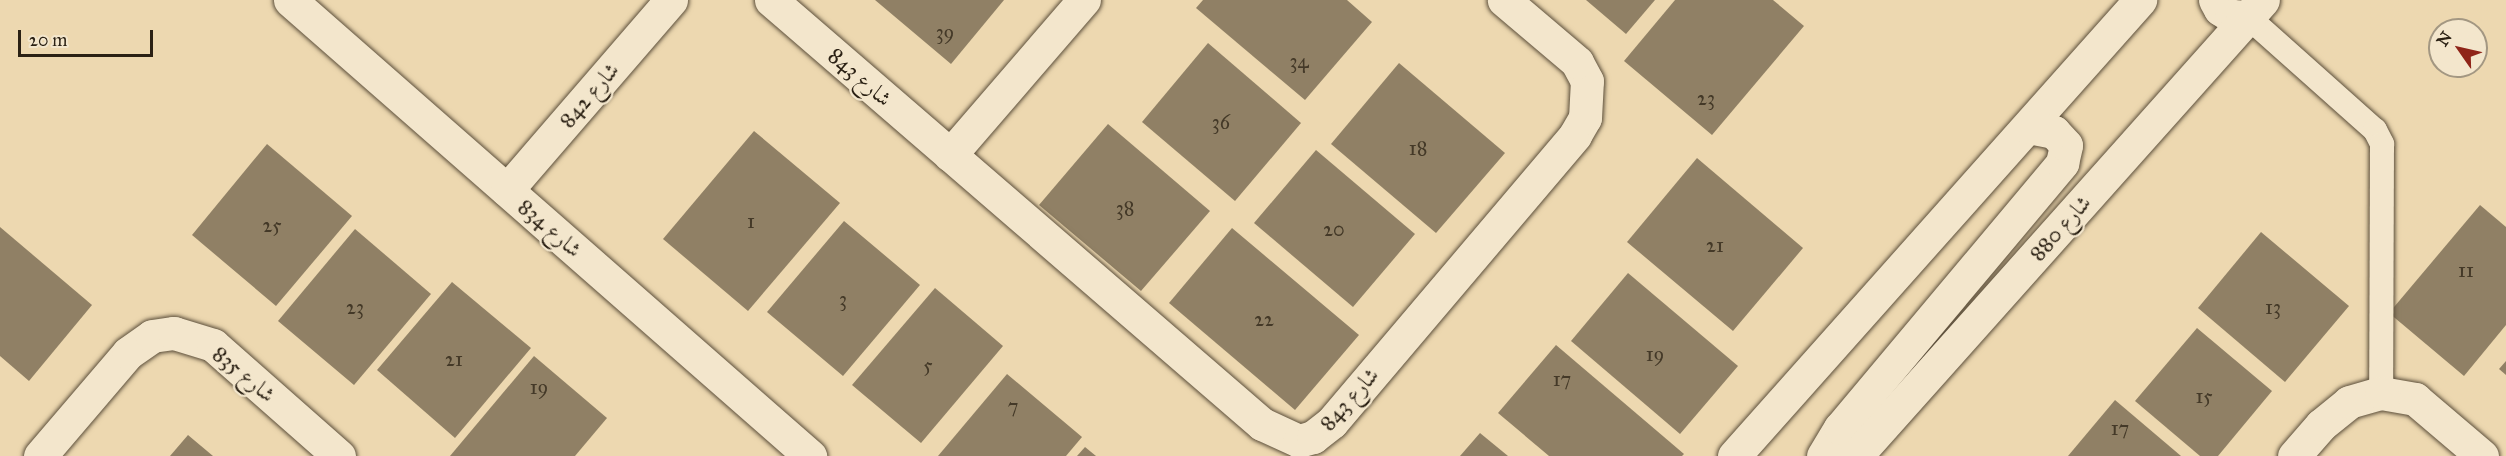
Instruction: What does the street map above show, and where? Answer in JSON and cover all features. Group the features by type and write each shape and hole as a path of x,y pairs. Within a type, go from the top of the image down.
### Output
{"street":[{"name":"شارع 834","path":"290,0 810,456"},
{"name":"شارع 842","path":"507,190 671,0"},
{"name":"شارع 843","path":"771,0 1262,424 1299,441 1314,437 1332,422 1575,135 1585,118 1587,81 1577,62 1504,0"},
{"path":"950,155 1084,0"},
{"path":"1734,456 2140,0"},
{"path":"2216,0 2220,9 2231,16 2256,8"},
{"name":"شارع 880","path":"1856,456 2256,8"},
{"path":"1823,456 1840,428 2062,163 2066,145 2054,132 2028,127"},
{"name":"شارع 835","path":"40,456 128,353 152,336 174,333 213,345 339,456"},
{"path":"2294,456 2321,425 2349,402 2381,393 2415,399 2482,456"}],"lane":[{"path":"2256,8 2375,130 2382,144 2381,393"}],"building":[{"path":"875,0 1004,0 951,64"},
{"path":"1203,0 1347,0 1372,22 1305,100 1196,8"},
{"path":"1586,0 1655,0 1626,34"},
{"path":"1675,0 1773,0 1804,26 1712,135 1624,61"},
{"path":"1208,43 1301,123 1235,201 1142,122"},
{"path":"1399,63 1505,153 1436,233 1331,144"},
{"path":"1108,124 1210,211 1141,291 1039,205"},
{"path":"754,131 840,203 748,311 663,239"},
{"path":"267,144 352,216 276,306 192,235"},
{"path":"1316,150 1415,234 1353,307 1254,223"},
{"path":"1697,158 1803,248 1733,331 1627,242"},
{"path":"2480,205 2506,227 2506,325 2464,376 2389,313"},
{"path":"844,221 920,285 843,376 767,312"},
{"path":"0,227 92,305 29,381 0,356"},
{"path":"1232,228 1359,335 1295,410 1169,303"},
{"path":"355,229 431,294 354,385 278,321"},
{"path":"2261,232 2349,306 2285,382 2198,308"},
{"path":"1628,273 1738,366 1680,434 1571,341"},
{"path":"452,282 531,348 455,438 377,370"},
{"path":"935,288 1003,346 921,443 852,385"},
{"path":"2197,328 2272,391 2218,456 2200,456 2135,401"},
{"path":"1556,345 1684,454 1682,456 1549,456 1498,413"},
{"path":"534,356 607,418 575,456 450,456"},
{"path":"2506,361 2506,375 2499,369"},
{"path":"1007,374 1082,437 1066,456 938,456"},
{"path":"2115,400 2181,456 2068,456"},
{"path":"1480,433 1508,456 1460,456"},
{"path":"188,435 213,456 170,456"},
{"path":"1085,447 1096,456 1077,456"}]}
